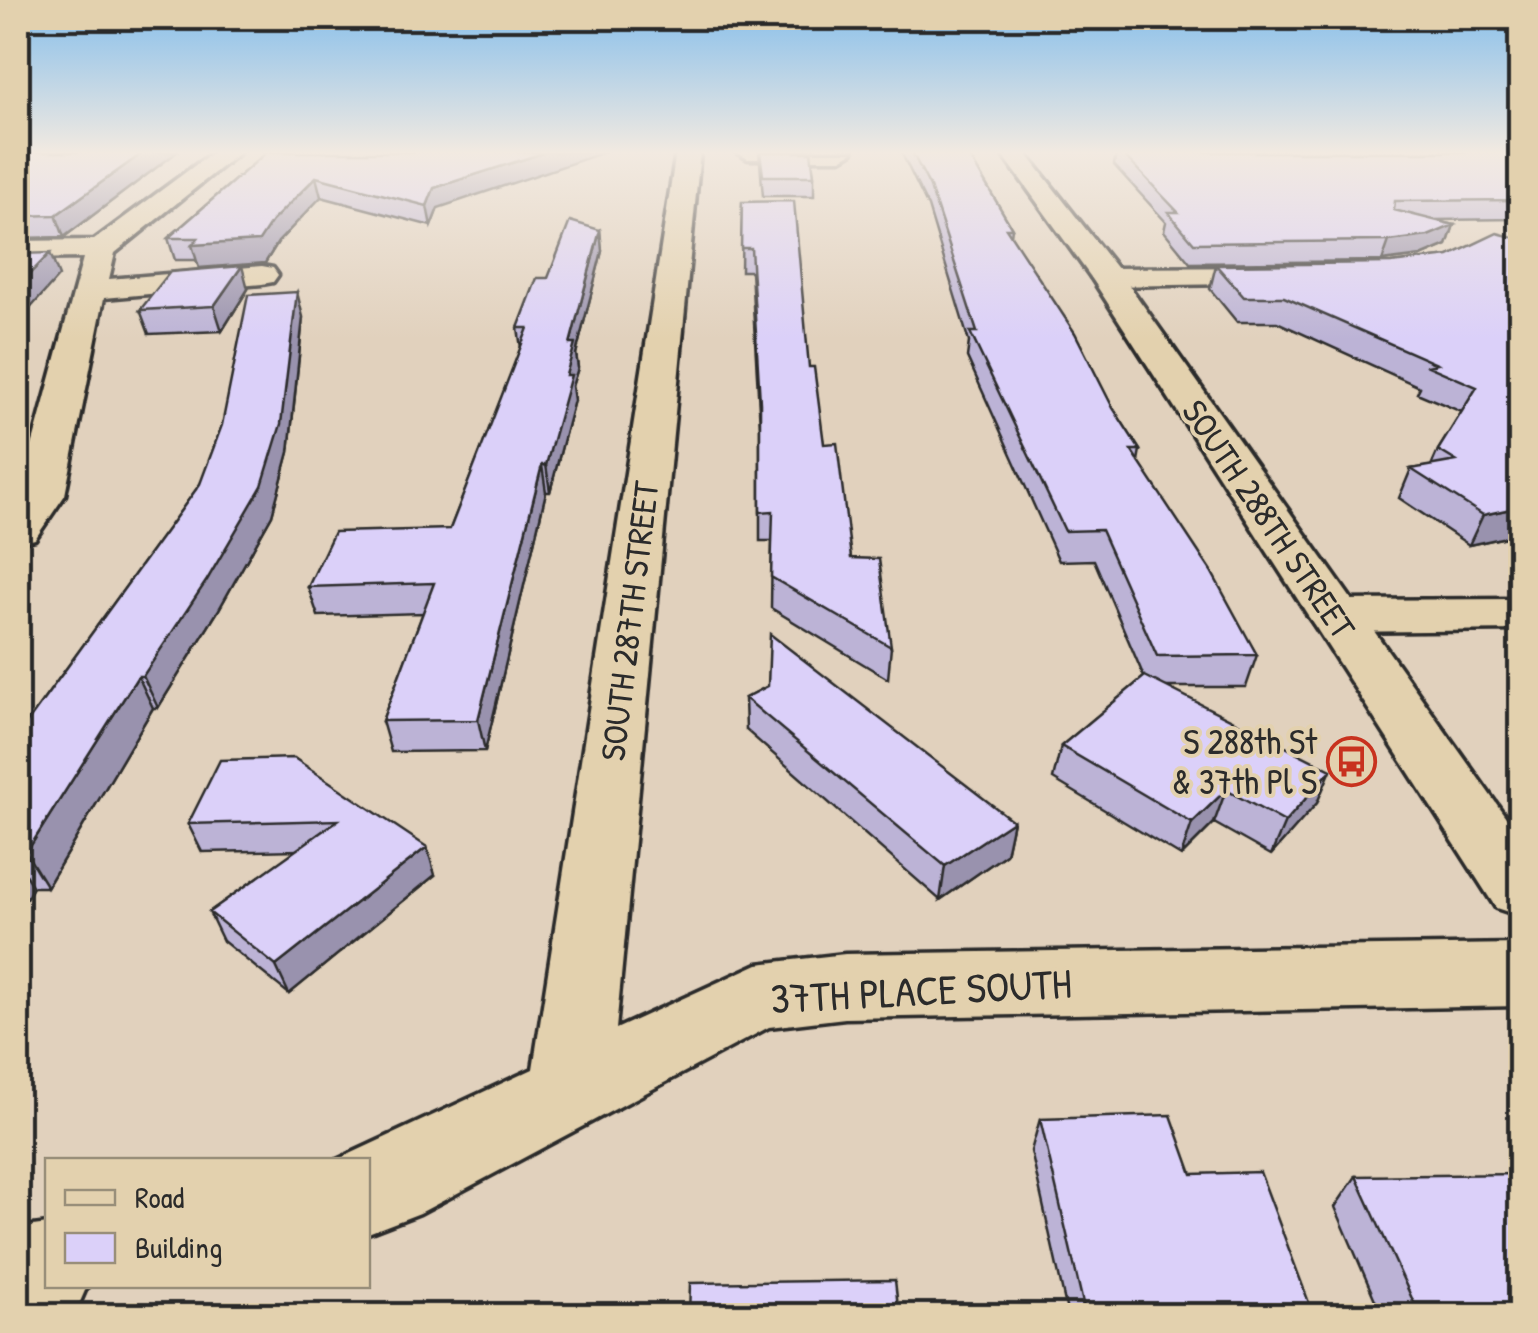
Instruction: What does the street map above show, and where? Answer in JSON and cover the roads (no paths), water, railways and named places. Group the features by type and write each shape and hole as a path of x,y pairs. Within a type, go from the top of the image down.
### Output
{"street":[{"path":"18,250 101,249 147,214"},
{"name":"SOUTH 287TH STREET","path":"570,1089 680,214"},
{"name":"SOUTH 288TH STREET","path":"1059,214 1107,277 1520,889"},
{"path":"26,506 101,249"},
{"path":"90,290 262,275"},
{"path":"1107,277 1322,276"},
{"path":"1334,616 1520,615"},
{"name":"37TH PLACE SOUTH","path":"370,1189 390,1183 758,996 845,986 1520,974"},
{"path":"18,1274 45,1270"}],"place":[{"name":"S 288th St & 37th Pl S","path":"1352,761"}]}
